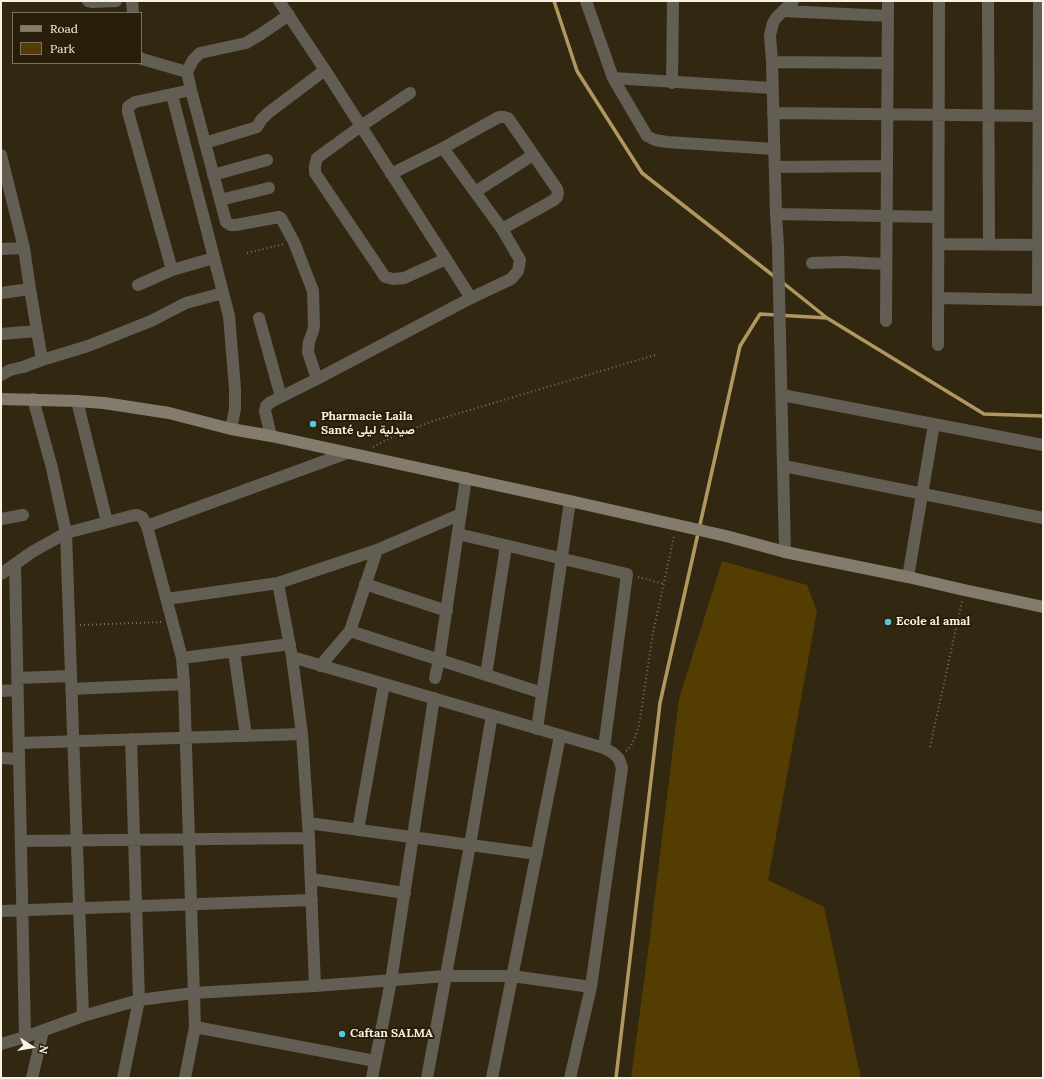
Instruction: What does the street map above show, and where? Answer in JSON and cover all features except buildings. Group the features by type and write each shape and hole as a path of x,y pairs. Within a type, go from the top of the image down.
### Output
{"street":[{"path":"88,1 116,1"},
{"path":"132,1 133,12"},
{"path":"279,1 471,298"},
{"path":"586,1 613,78 647,136 655,140 667,142 774,149"},
{"path":"672,83 673,1"},
{"path":"785,552 778,247 770,34 772,23 793,1"},
{"path":"886,321 888,1"},
{"path":"938,345 939,1"},
{"path":"988,1 989,244"},
{"path":"938,298 1040,300 1041,116 1039,1"},
{"path":"783,11 888,16"},
{"path":"289,15 261,34 246,42 200,53 193,60 187,72 226,222 228,224 236,225 279,217 281,218 294,242 314,291 314,326 308,346 308,352 318,379"},
{"path":"142,59 187,72"},
{"path":"772,62 888,63"},
{"path":"205,143 257,127 268,113 325,70"},
{"path":"613,78 672,83 772,88"},
{"path":"172,270 128,112 128,106 135,102 191,90"},
{"path":"410,93 317,158 315,173 385,277 393,279 404,278 446,259"},
{"path":"172,95 229,316 235,389 235,409 231,429"},
{"path":"773,113 1041,116"},
{"path":"391,174 443,148 499,117 504,116 508,118 558,193 554,200 502,229"},
{"path":"271,436 266,406 471,298 511,279 518,271 520,260 502,229 443,148"},
{"path":"1,156 24,248 42,360"},
{"path":"475,192 532,156"},
{"path":"213,174 267,160"},
{"path":"774,167 887,166"},
{"path":"220,200 270,188"},
{"path":"776,214 938,217"},
{"path":"938,244 1041,245"},
{"path":"1,249 24,248"},
{"path":"138,285 172,270 214,258"},
{"path":"812,263 843,262 886,264"},
{"path":"1,293 30,289"},
{"path":"1,373 94,344 151,321 186,303 223,293"},
{"path":"259,318 281,397"},
{"path":"1,334 37,330"},
{"path":"782,395 1043,445"},
{"path":"1,399 33,399 104,403 169,413 231,429 271,436 466,478 726,536 785,552 1043,607"},
{"path":"33,399 52,468 66,533 83,1016"},
{"path":"77,401 107,522"},
{"path":"908,577 934,424"},
{"path":"147,526 351,454"},
{"path":"784,466 1043,518"},
{"path":"435,678 447,610 466,478"},
{"path":"537,729 570,501"},
{"path":"167,599 278,583 377,550 461,514"},
{"path":"1,519 23,515"},
{"path":"1,574 32,552 66,533 137,515 142,517 147,526 182,658 184,684 195,1027 184,1078"},
{"path":"458,534 627,574 604,748"},
{"path":"486,675 506,546"},
{"path":"320,666 350,631 377,550"},
{"path":"15,565 25,1038"},
{"path":"278,583 290,644 302,734 309,838 315,986"},
{"path":"365,584 447,610"},
{"path":"350,631 542,693"},
{"path":"182,658 290,644"},
{"path":"234,652 246,736"},
{"path":"292,657 604,748 613,753 619,759 622,768 591,987 570,1078"},
{"path":"1,691 17,684 71,676"},
{"path":"71,690 184,684"},
{"path":"358,830 384,684"},
{"path":"372,1078 391,981 434,698"},
{"path":"427,1078 470,845 492,715"},
{"path":"19,743 302,734"},
{"path":"492,1078 560,736"},
{"path":"123,1078 139,1000 131,739"},
{"path":"1,758 19,759"},
{"path":"308,823 537,854"},
{"path":"21,841 309,838"},
{"path":"311,879 405,893"},
{"path":"1,911 312,900"},
{"path":"1,1044 25,1038 83,1016 139,1000 193,993 391,981 446,976 512,976 591,987"},
{"path":"195,1027 375,1061"},
{"path":"32,1078 43,1031"}],"path":[{"path":"247,253 294,242"},
{"path":"351,454 433,421 655,355"},
{"path":"619,759 631,746 635,737 653,633 664,584 683,527"},
{"path":"627,574 664,584"},
{"path":"930,747 964,590"},
{"path":"69,626 173,622"}],"green space":[{"path":"722,561 807,585 817,611 768,880 824,907 861,1078 631,1078 679,699"}],"waterway":[{"path":"554,1 577,71 642,173 775,277"},
{"path":"782,282 827,318 984,414 1043,416"},
{"path":"616,1078 660,703 740,346 760,314 827,318"}],"place":[{"name":"Pharmacie Laila Santé صيدلية ليلى","path":"313,424"},
{"name":"Ecole al amal","path":"888,622"},
{"name":"Caftan SALMA","path":"342,1034"}]}
